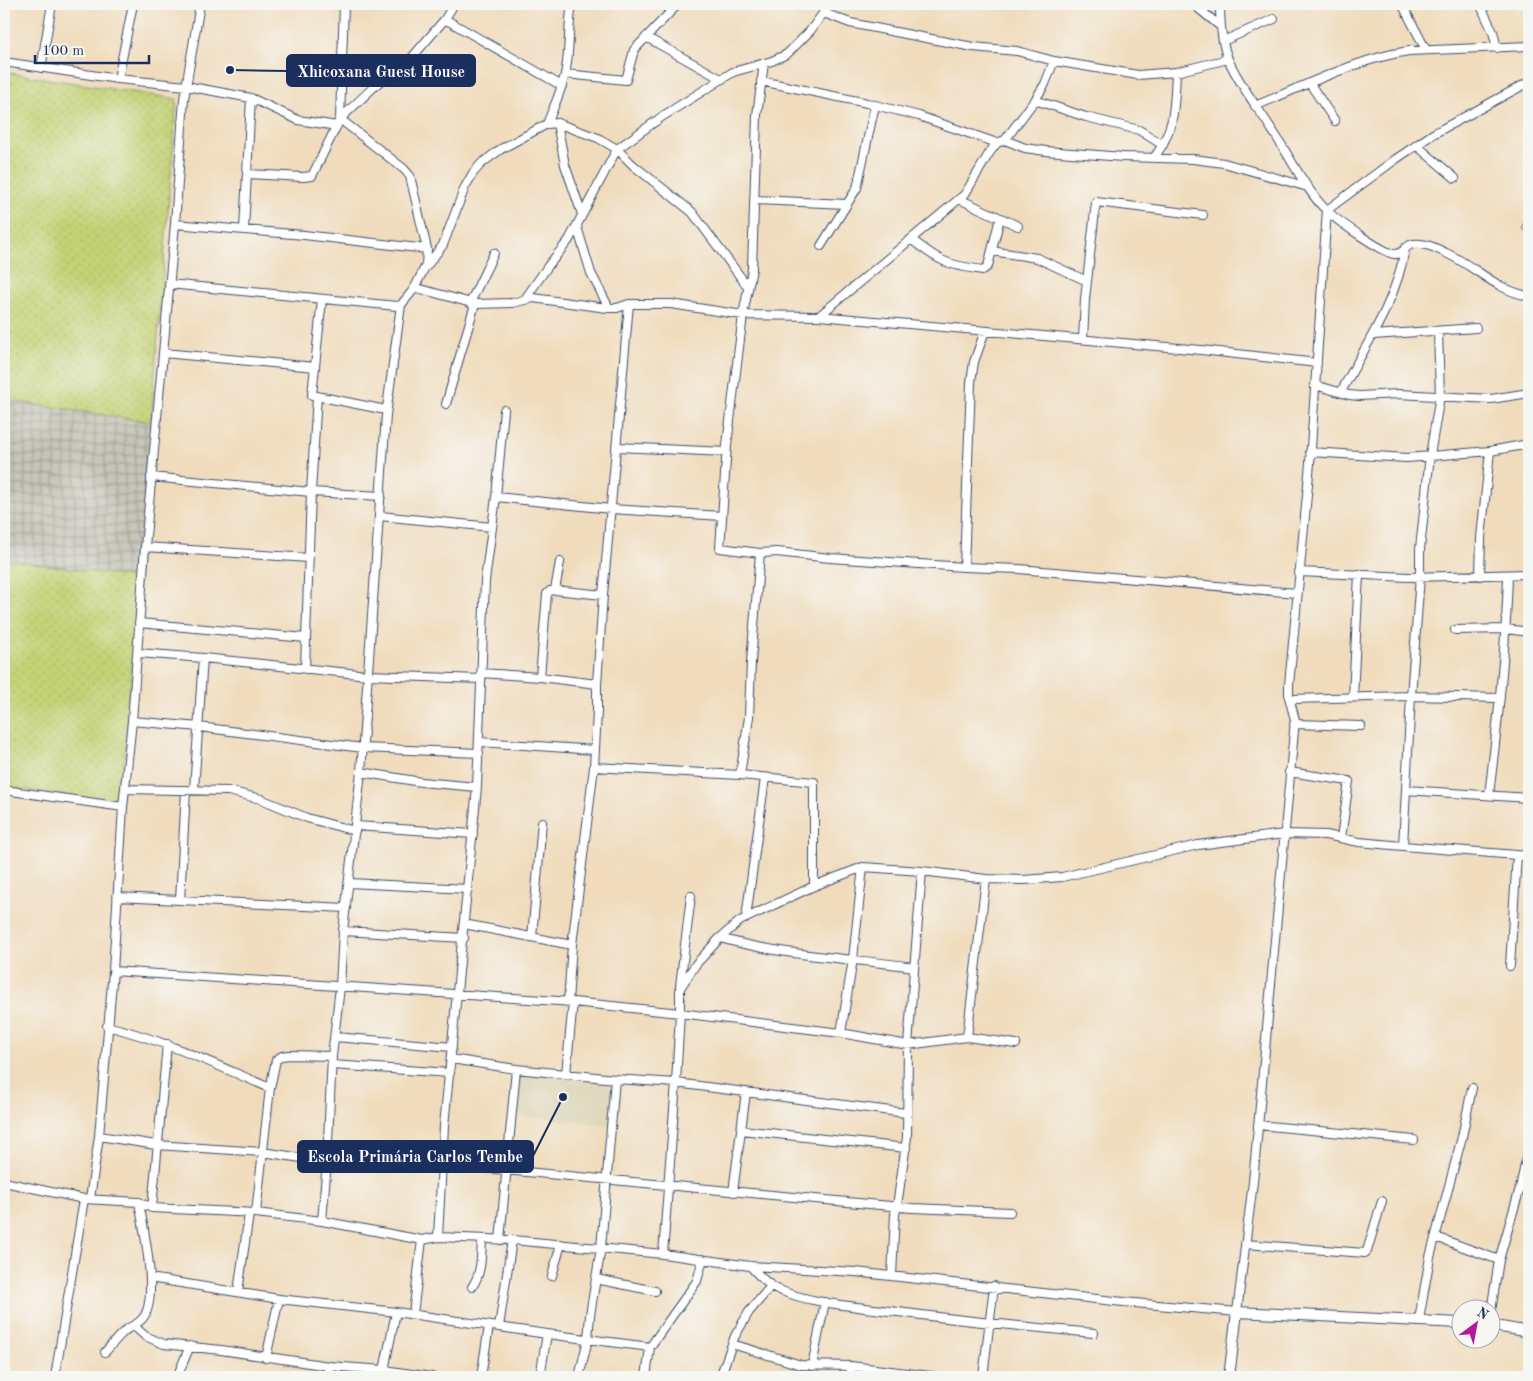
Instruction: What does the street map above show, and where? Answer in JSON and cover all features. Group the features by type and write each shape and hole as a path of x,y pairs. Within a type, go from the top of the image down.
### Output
{"street":[{"path":"41,68 52,4"},
{"path":"118,79 134,4"},
{"path":"55,1377 98,1136 113,971 123,807 138,653 145,547 186,86 200,4"},
{"path":"338,122 344,4"},
{"path":"247,174 310,177 314,173 338,122 380,81 409,61 445,19 454,4"},
{"path":"547,124 565,74 572,4"},
{"path":"565,74 624,81 627,79 634,50 678,4"},
{"path":"525,299 577,227 616,149 663,116 733,72 781,58 787,54 810,31 830,4"},
{"path":"1193,4 1220,26"},
{"path":"1220,4 1220,26 1228,59 1255,106 1308,187 1327,210 1351,229 1394,254 1400,253 1412,244 1428,245 1463,261 1503,288 1516,294 1529,296"},
{"path":"1402,4 1426,50"},
{"path":"1480,4 1487,15 1497,48"},
{"path":"824,13 850,23 973,47 1017,51 1054,61 1138,75 1176,72 1228,59"},
{"path":"445,19 562,86"},
{"path":"1224,41 1274,19"},
{"path":"646,37 721,79"},
{"path":"1255,106 1336,72 1389,54 1426,50 1529,46"},
{"path":"819,316 968,189 982,163 997,143 1005,140 1035,100 1045,84 1054,61"},
{"path":"4,62 118,79 186,86 251,98 298,120 338,122 404,169 410,176 427,249 425,268"},
{"path":"764,63 758,116 752,269 743,315 726,452 720,548 964,568 1019,569 1297,593"},
{"path":"1154,158 1163,145 1173,122 1176,72"},
{"path":"762,81 919,116 997,143"},
{"path":"1327,210 1433,134 1529,82"},
{"path":"1310,84 1335,121"},
{"path":"244,230 251,98"},
{"path":"1035,100 1086,117 1139,130 1163,145"},
{"path":"821,246 857,188 875,105"},
{"path":"557,123 565,165 582,214"},
{"path":"322,1221 332,1056 363,748 386,410 401,305 414,289 425,268 443,245 465,187 473,173 482,163 501,149 547,124 557,123 598,138 616,149 692,212 748,287"},
{"path":"1005,140 1025,148 1046,151 1193,159 1224,163 1308,187"},
{"path":"1416,145 1455,178"},
{"path":"958,199 1018,226"},
{"path":"754,200 847,204"},
{"path":"1083,339 1096,202 1203,215"},
{"path":"1229,1377 1253,1182 1294,724 1289,685 1310,452 1327,210"},
{"path":"911,239 940,261 952,265 984,270 988,266 1000,218"},
{"path":"175,224 304,234 427,249"},
{"path":"577,227 591,273 610,308"},
{"path":"1341,392 1382,318 1402,266 1405,248"},
{"path":"992,251 1037,258 1087,281"},
{"path":"446,404 472,303 494,253"},
{"path":"169,284 401,305"},
{"path":"414,289 472,303 512,304 533,298 610,308 629,304 671,304 743,315 819,316 1201,350 1317,363"},
{"path":"322,299 312,395 386,410"},
{"path":"566,1074 572,945 594,767 603,595 629,304"},
{"path":"1373,335 1476,328"},
{"path":"964,568 971,382 974,362 985,331"},
{"path":"1403,846 1420,577 1420,549 1430,455 1440,396 1438,331"},
{"path":"163,353 315,367"},
{"path":"1315,385 1360,396 1400,394 1491,399 1529,393"},
{"path":"305,669 311,492 317,396"},
{"path":"438,1237 452,1047 464,938 477,786 485,581 496,497 504,410"},
{"path":"1310,452 1407,458 1490,451 1529,444"},
{"path":"617,447 726,452"},
{"path":"1480,576 1490,451"},
{"path":"151,477 311,492 381,496"},
{"path":"496,497 611,509 722,516"},
{"path":"380,516 492,527"},
{"path":"145,547 309,558"},
{"path":"740,775 749,717 751,662 760,552"},
{"path":"555,590 560,562"},
{"path":"1299,572 1420,577 1529,574"},
{"path":"1354,697 1359,574"},
{"path":"1489,795 1506,629 1508,575"},
{"path":"540,677 547,594 555,590 603,595"},
{"path":"139,623 306,638"},
{"path":"1455,630 1506,629 1529,632"},
{"path":"138,653 368,675 540,677 597,684"},
{"path":"180,900 190,790 199,727 203,658"},
{"path":"1290,699 1411,696 1500,698"},
{"path":"132,721 199,727 363,748 479,753"},
{"path":"1294,724 1361,726"},
{"path":"480,742 595,750"},
{"path":"594,767 740,775 814,782 814,886"},
{"path":"361,772 421,782 477,786"},
{"path":"1289,772 1349,780 1341,838"},
{"path":"746,918 764,778"},
{"path":"125,789 228,791 253,797 307,818 355,828 473,834"},
{"path":"4,790 123,807"},
{"path":"1406,790 1529,798"},
{"path":"532,937 542,822"},
{"path":"680,988 696,964 720,938 746,918 814,886 863,866 922,870 986,879 1024,880 1062,877 1198,844 1284,834 1314,834 1358,842 1529,856"},
{"path":"1510,966 1517,855"},
{"path":"841,1033 853,959 863,866"},
{"path":"892,1276 895,1214 907,1136 908,1045 922,870"},
{"path":"967,1037 986,879"},
{"path":"349,883 468,889"},
{"path":"663,1254 676,1083 680,988 692,896"},
{"path":"117,897 346,908"},
{"path":"464,924 572,945"},
{"path":"344,931 464,938"},
{"path":"720,938 742,944 805,955 914,967"},
{"path":"113,971 570,1002 680,1013 841,1033 908,1045 967,1037 1016,1044"},
{"path":"107,1026 167,1044 270,1088"},
{"path":"335,1037 452,1047"},
{"path":"152,1208 156,1145 167,1044"},
{"path":"238,1292 263,1152 270,1088 276,1060 288,1054 332,1056"},
{"path":"451,1059 516,1069 676,1083 906,1113"},
{"path":"332,1065 450,1073"},
{"path":"500,1240 516,1069"},
{"path":"579,1377 588,1339 601,1248 615,1079"},
{"path":"1419,1320 1430,1257 1472,1088"},
{"path":"733,1192 746,1092"},
{"path":"1258,1125 1414,1140"},
{"path":"742,1130 906,1148"},
{"path":"98,1136 156,1145 263,1152 327,1162"},
{"path":"1493,1298 1499,1260 1520,1188 1529,1146"},
{"path":"442,1164 912,1208 1010,1212"},
{"path":"4,1182 87,1199 139,1202 152,1208 252,1213 322,1221 422,1240 438,1237 562,1244 663,1254 750,1266 855,1272 994,1286 1123,1302 1237,1312 1450,1322"},
{"path":"1245,1244 1365,1253 1382,1201"},
{"path":"104,1352 126,1330 143,1319 148,1308 150,1278 147,1246 139,1202"},
{"path":"1436,1237 1499,1260"},
{"path":"472,1287 480,1272 482,1239"},
{"path":"413,1314 422,1240"},
{"path":"499,1327 512,1240"},
{"path":"552,1276 562,1244"},
{"path":"646,1377 650,1347 697,1281 703,1259"},
{"path":"750,1266 771,1286 795,1296 825,1302 989,1324 1094,1333"},
{"path":"150,1278 279,1299 413,1314 650,1347"},
{"path":"596,1279 655,1291"},
{"path":"720,1377 732,1344 749,1312 771,1286"},
{"path":"983,1377 994,1286"},
{"path":"266,1358 279,1299"},
{"path":"812,1366 825,1302"},
{"path":"384,1370 396,1312"},
{"path":"134,1326 146,1336 164,1344 329,1366 384,1370 432,1377"},
{"path":"481,1377 489,1326"},
{"path":"1500,1327 1529,1332"},
{"path":"540,1377 547,1334"},
{"path":"732,1344 801,1365 851,1366 938,1377"},
{"path":"177,1377 190,1346"},
{"path":"327,1377 329,1366"},
{"path":"850,1377 851,1366"}],"shaded area":[{"path":"4,72 177,99 139,578 4,559"},
{"path":"516,1069 615,1079 610,1125 511,1115"}],"green space":[{"path":"4,72 177,99 151,422 4,400"},
{"path":"4,559 139,578 121,804 4,787"}],"place":[{"name":"Xhicoxana Guest House","path":"230,70"},
{"name":"Escola Primária Carlos Tembe","path":"563,1097"}]}
